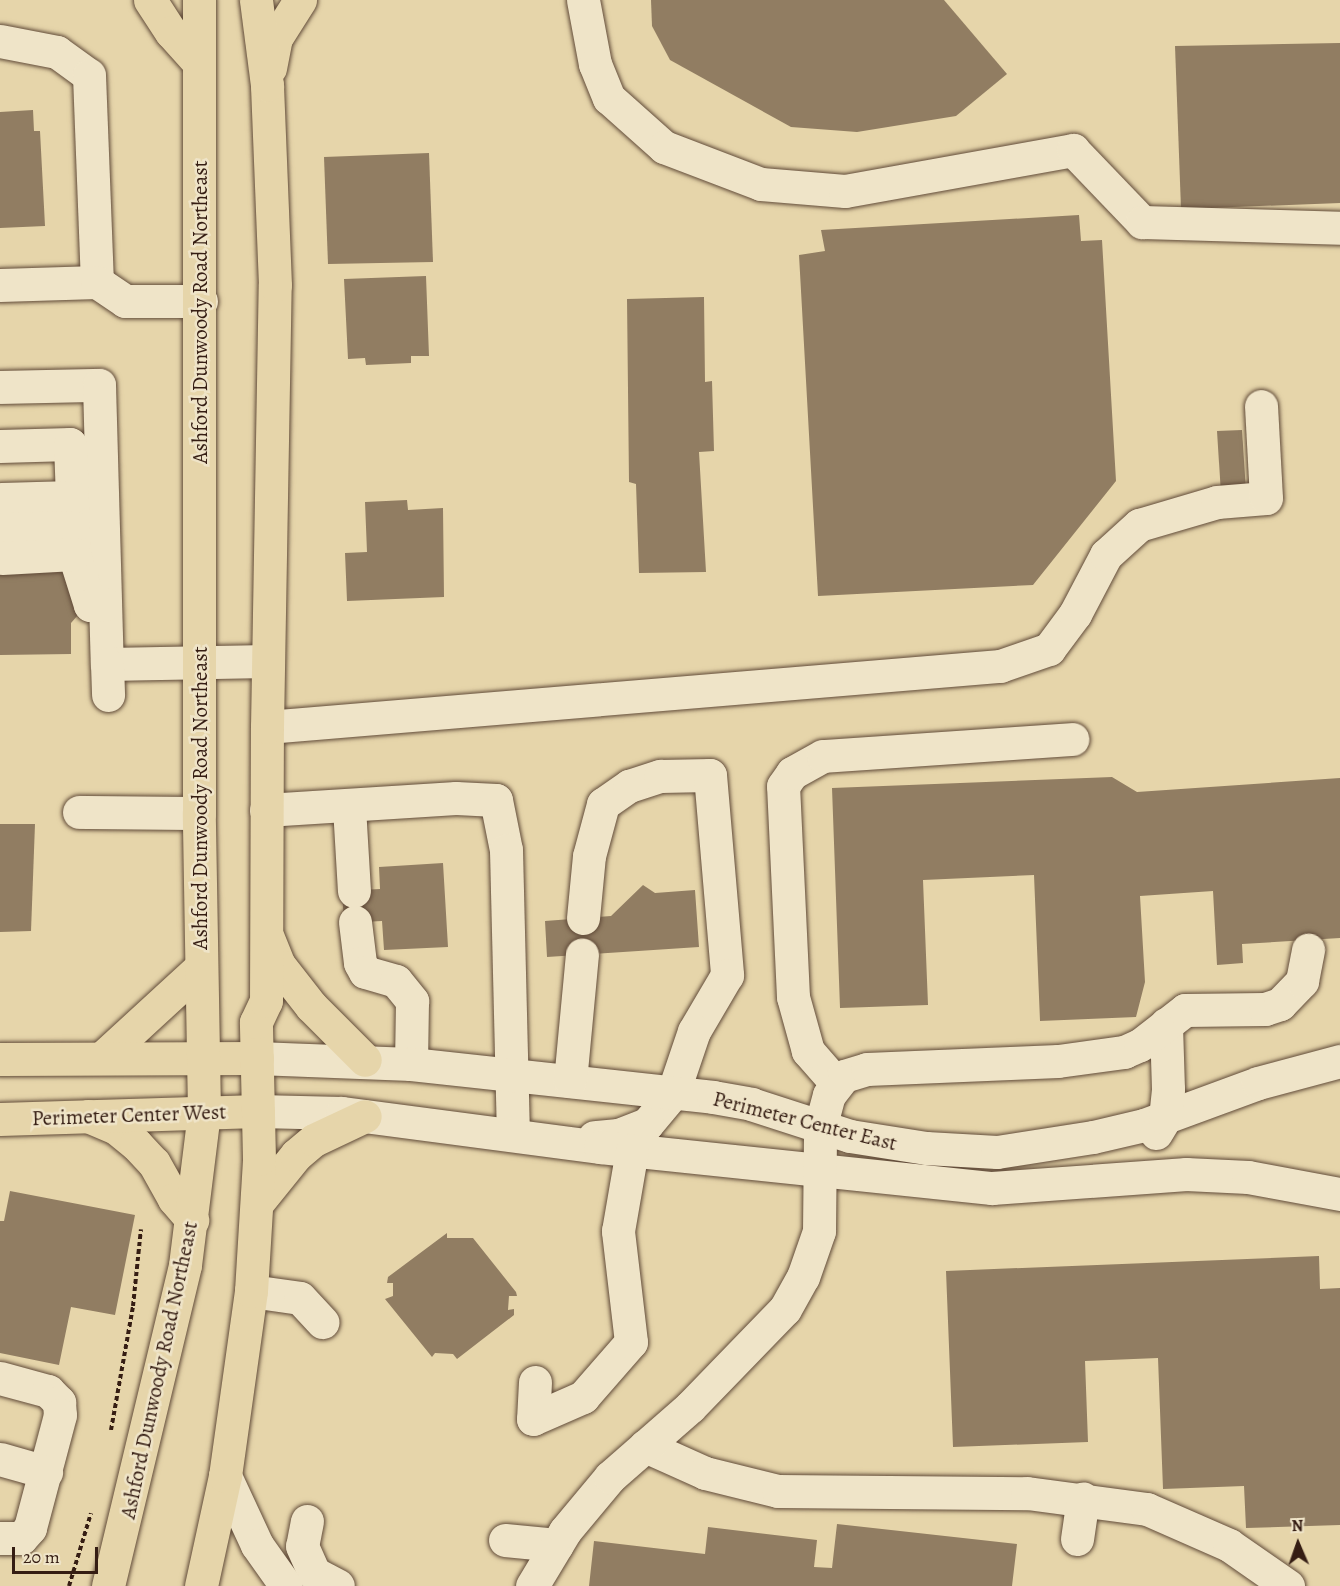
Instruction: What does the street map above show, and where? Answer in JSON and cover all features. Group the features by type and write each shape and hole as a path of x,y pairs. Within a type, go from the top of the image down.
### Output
{"main road":[{"path":"150,0 171,32 198,62"},
{"name":"Ashford Dunwoody Road Northeast","path":"108,1586 145,1440 192,1220 204,1112 199,813 201,301 199,0"},
{"path":"201,1586 225,1476 251,1291 258,1202 256,1022 266,1001 267,727 275,285 267,85 256,0"},
{"path":"267,85 276,38 300,0"},
{"path":"266,931 284,971 320,1017 364,1060"},
{"path":"102,1058 201,967"},
{"path":"0,1059 257,1058"},
{"name":"Perimeter Center West","path":"0,1119 258,1111"},
{"path":"87,1116 116,1128 136,1144 154,1163 174,1199 192,1220"},
{"path":"258,1202 279,1172 314,1140 365,1116"}],"street":[{"path":"583,0 595,64 609,98 664,147 761,184 845,191 1073,150 1142,222 1340,228"},
{"path":"0,41 57,52 89,75 98,282"},
{"path":"0,285 98,282 125,301 201,301"},
{"path":"0,387 99,385 107,679 200,662 268,661"},
{"path":"267,727 1000,666 1049,649 1075,614 1106,555 1139,525 1217,502 1266,498 1261,406"},
{"path":"0,446 72,502 90,605 105,604"},
{"path":"2,513 72,502"},
{"path":"2,513 72,502"},
{"path":"836,1083 808,1051 793,997 783,786 792,772 823,756 1072,739"},
{"path":"554,1141 628,1131 647,1124 673,1093 694,1031 727,975 710,775 660,776 629,786 603,804 589,856 583,918"},
{"path":"266,810 349,807 456,798 496,800 506,850 513,1135"},
{"path":"349,807 360,963 365,972 396,981 412,1000 411,1064"},
{"path":"79,812 199,813"},
{"path":"532,1586 557,1545 610,1477 756,1343 785,1309 803,1277 819,1231 820,1128 836,1083 867,1069 1093,1059 1140,1045 1166,1024 1194,1008 1265,1009 1280,1004 1302,981 1308,950"},
{"path":"570,1081 582,955"},
{"path":"930,1182 1131,1146 1155,1134 1165,1118 1168,1089 1166,1024"},
{"name":"Perimeter Center East","path":"257,1058 364,1060 513,1074 673,1093 751,1104 820,1128 885,1143 997,1152 1094,1137 1165,1118 1268,1080 1340,1061"},
{"name":"Perimeter Center East","path":"258,1111 365,1116 554,1141 930,1182 1015,1188 1139,1176 1216,1174 1340,1194"},
{"path":"535,1382 533,1419 583,1397 631,1342 618,1231 632,1150"},
{"path":"251,1291 300,1298 322,1322"},
{"path":"0,1378 48,1391 59,1402 60,1415 30,1528 21,1538 0,1538"},
{"path":"645,1446 705,1473 778,1491 1027,1493 1083,1498 1147,1509 1176,1519 1229,1545 1288,1586"},
{"path":"0,1459 46,1472"},
{"path":"225,1476 257,1545 286,1586"},
{"path":"1077,1539 1083,1498"},
{"path":"307,1521 302,1546 314,1573 338,1586"},
{"path":"505,1540 557,1545"}],"path":[{"path":"109,1441 133,1306 141,1229"},
{"path":"69,1586 92,1509"}],"building":[{"path":"651,0 944,0 1007,74 956,116 857,132 791,127 670,60 652,26"},
{"path":"1340,43 1340,203 1181,209 1175,46"},
{"path":"33,110 34,131 40,131 45,226 0,228 0,112"},
{"path":"429,153 433,262 328,264 324,157"},
{"path":"1079,215 1081,241 1102,240 1116,481 1033,585 818,596 799,255 825,251 821,230"},
{"path":"426,276 429,356 411,356 411,363 366,365 365,358 348,359 344,279"},
{"path":"704,297 705,382 712,381 714,451 699,452 706,572 639,573 636,484 629,482 627,299"},
{"path":"1242,430 1246,491 1221,494 1217,431"},
{"path":"407,500 408,510 443,508 444,597 347,601 345,553 367,552 365,502"},
{"path":"0,533 70,565 78,615 71,623 71,654 0,655"},
{"path":"1112,777 1137,792 1340,778 1340,938 1242,944 1243,963 1217,965 1213,891 1140,896 1145,982 1136,1017 1040,1021 1034,875 923,880 928,1005 840,1008 832,788"},
{"path":"0,824 35,824 31,931 0,932"},
{"path":"443,863 448,947 384,950 382,921 344,923 342,891 380,889 379,867"},
{"path":"643,885 655,893 695,890 699,947 547,957 545,921 611,916"},
{"path":"10,1191 135,1215 115,1315 71,1307 59,1365 0,1353 0,1221 4,1221"},
{"path":"447,1233 447,1238 473,1238 517,1296 509,1296 508,1310 514,1309 514,1315 457,1359 453,1354 435,1353 432,1357 385,1299 393,1296 393,1283 387,1283 388,1277"},
{"path":"1319,1256 1320,1289 1340,1288 1340,1525 1246,1528 1244,1486 1163,1489 1158,1358 1085,1361 1088,1442 953,1447 946,1271"},
{"path":"837,1524 1017,1544 1012,1586 589,1586 594,1541 705,1554 708,1527 817,1540 814,1567 832,1568"}]}
